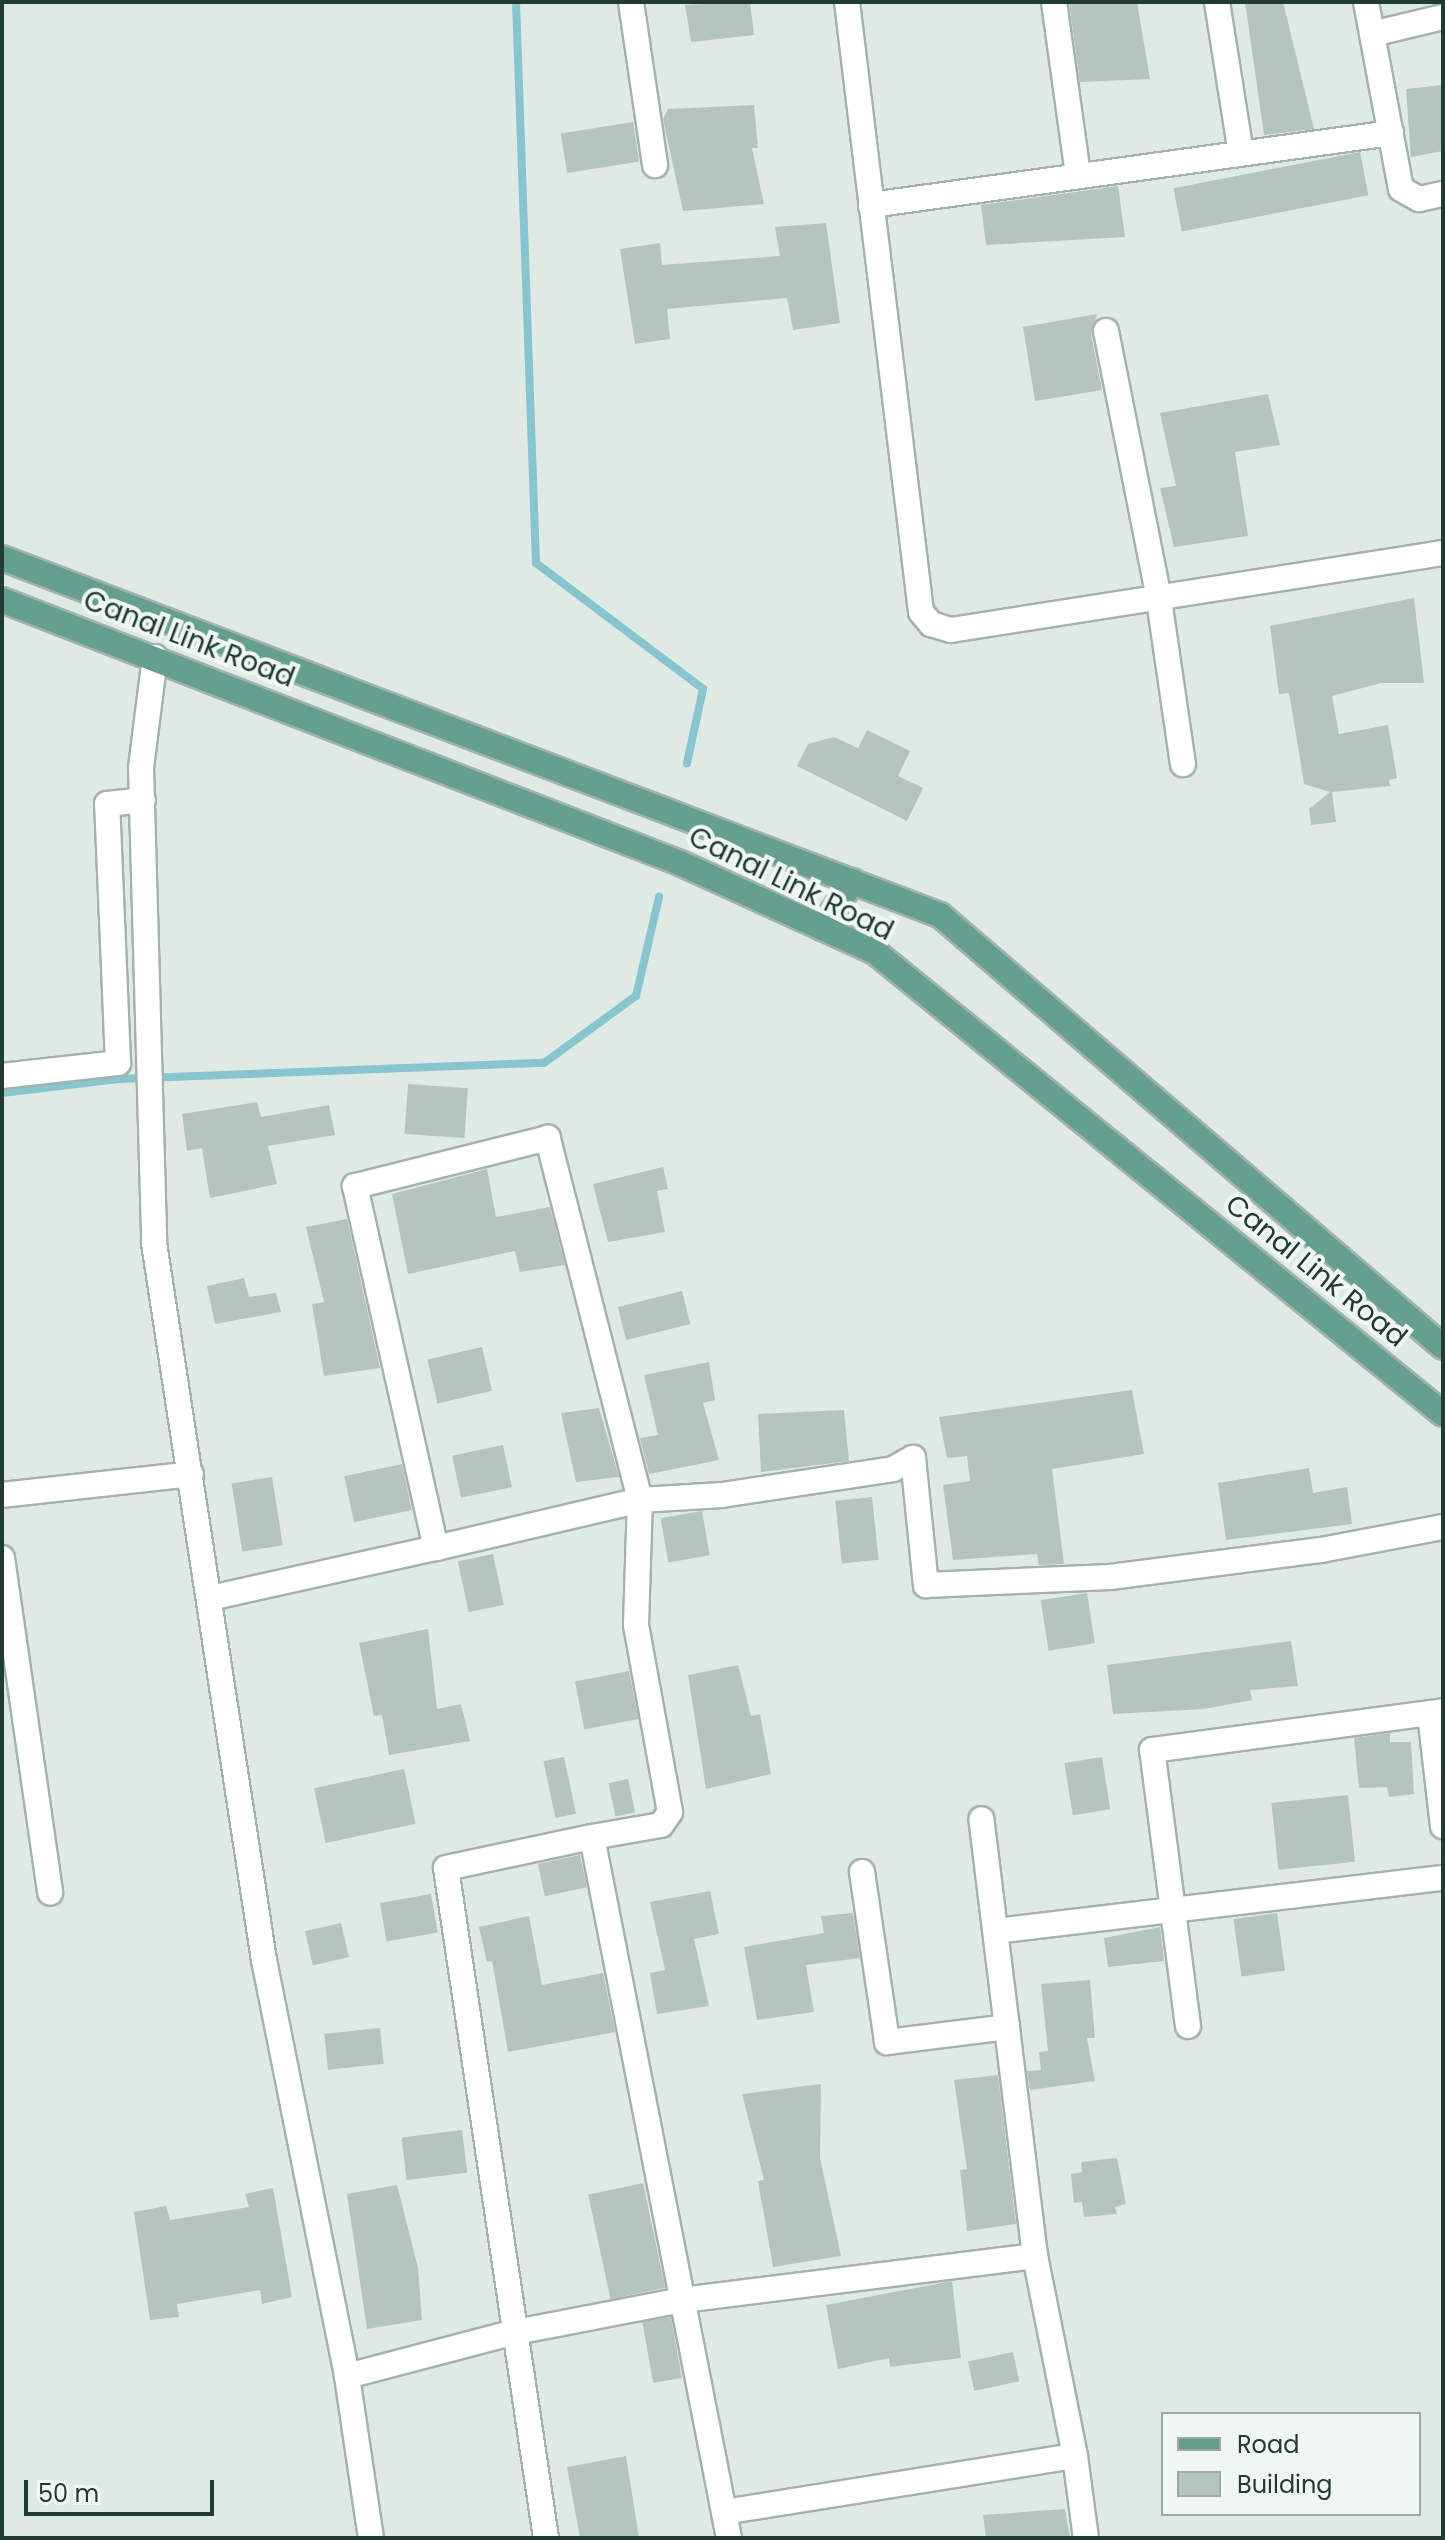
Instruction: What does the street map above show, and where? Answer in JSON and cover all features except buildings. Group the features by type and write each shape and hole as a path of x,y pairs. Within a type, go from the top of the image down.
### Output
{"main road":[{"name":"Canal Link Road","path":"2,558 940,915 1443,1347"},
{"name":"Canal Link Road","path":"2,600 680,863 875,952 1443,1414"},
{"path":"822,928 853,881"}],"street":[{"path":"631,2 655,165"},
{"path":"847,2 921,612 931,624 951,630 1158,593 1443,553"},
{"path":"1054,2 1078,176"},
{"path":"1217,2 1241,153"},
{"path":"1366,2 1391,133 1407,196 1443,194"},
{"path":"1372,34 1443,17"},
{"path":"871,205 1391,133"},
{"path":"1106,331 1158,593 1183,764"},
{"path":"155,657 143,800 154,1243 264,1960 347,2376 371,2538"},
{"path":"2,1076 118,1063 107,804 143,800"},
{"path":"117,1039 151,1037"},
{"path":"436,1548 355,1186 548,1138 640,1500 636,1625 670,1812 661,1825 446,1868 511,2333 546,2538"},
{"path":"210,1598 640,1500 722,1495 877,1471 913,1458 926,1585 1110,1577 1321,1550 1443,1527"},
{"path":"2,1495 191,1474"},
{"path":"2,1558 50,1893"},
{"path":"1188,2026 1152,1750 1437,1712 1443,1826"},
{"path":"981,1819 1035,2256 1075,2456 1086,2538"},
{"path":"592,1837 729,2538"},
{"path":"862,1872 887,2042 1007,2027"},
{"path":"996,1931 1443,1878"},
{"path":"347,2376 511,2333 682,2300 1035,2256"},
{"path":"724,2512 1075,2456"}],"waterway":[{"path":"516,2 536,563 703,689 687,763"},
{"path":"2,1093 118,1079 544,1063 636,996 659,897"}]}
